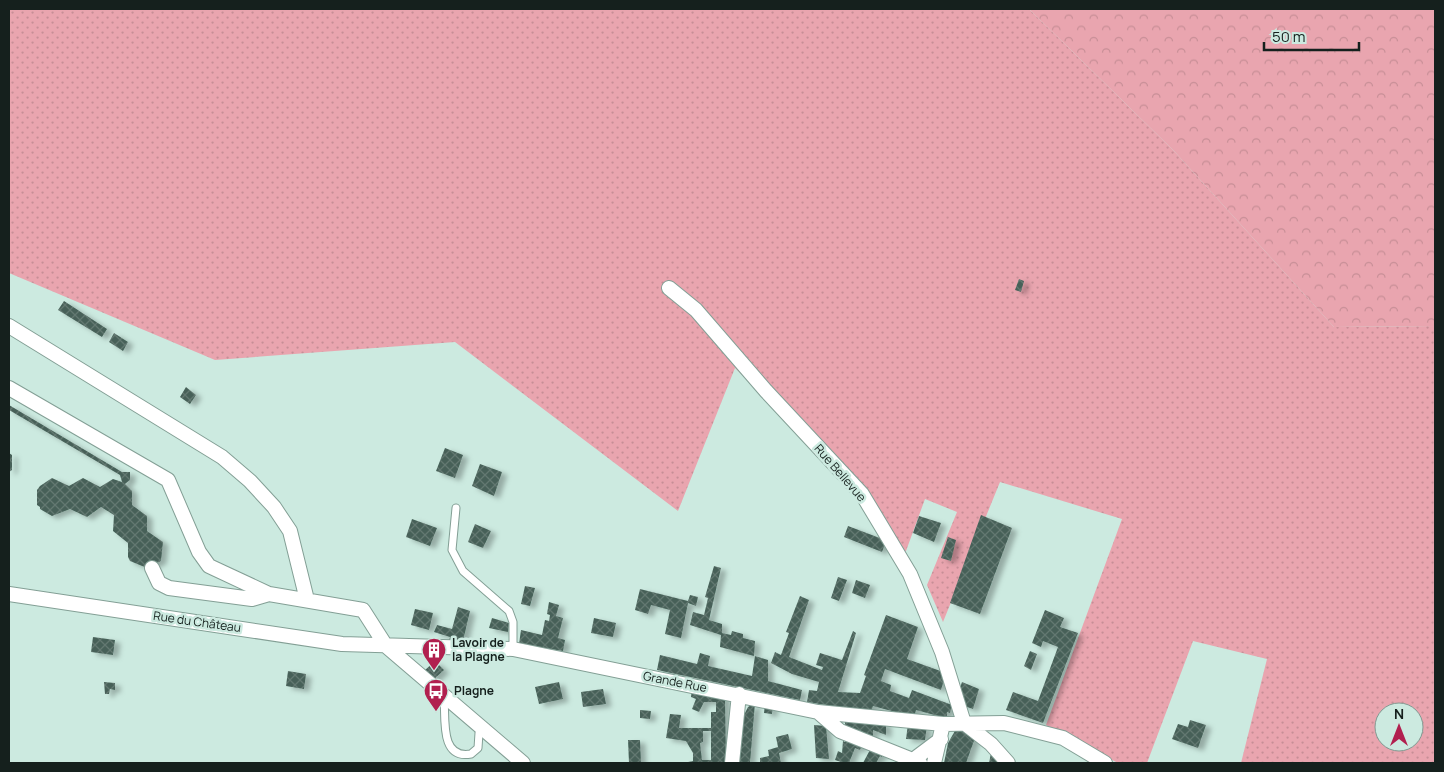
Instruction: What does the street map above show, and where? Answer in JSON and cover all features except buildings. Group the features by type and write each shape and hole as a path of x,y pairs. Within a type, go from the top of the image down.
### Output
{"street":[{"name":"Rue Bellevue","path":"669,288 696,310 766,391 862,494 910,574 942,652 964,723"},
{"path":"9,326 222,457 250,481 274,507 290,530 307,600"},
{"path":"9,388 168,480 199,552 209,566 269,594 363,610 386,646 523,763"},
{"path":"152,568 159,584 169,588 252,599 269,594"},
{"name":"Rue du Château","path":"9,594 342,644 386,646"},
{"name":"Grande Rue","path":"386,646 513,649 739,694 818,712 943,724 1004,723 1063,738 1105,763"},
{"path":"732,763 739,694"},
{"path":"818,712 840,731 916,762 940,739"},
{"path":"964,723 992,744 1008,763"},
{"path":"934,763 943,724"}],"lane":[{"path":"456,508 452,550 463,571 475,584 509,611 513,622 513,649"},
{"path":"444,696 447,740 451,750 459,755 471,754 478,748 479,733 482,727"}],"green space":[{"path":"9,9 1029,9 1174,151 1334,327 1435,326 1435,763 1241,763 1267,659 1193,641 1147,763 1118,763 1046,725 1122,519 1000,482 943,622 927,585 957,512 925,499 906,551 895,555 863,504 779,411 735,368 678,511 455,342 215,360 9,273"},
{"path":"1029,9 1435,9 1435,326 1334,327 1174,151"}],"place":[{"name":"Lavoir de la Plagne","path":"434,671"},
{"name":"Plagne","path":"436,712"}]}
